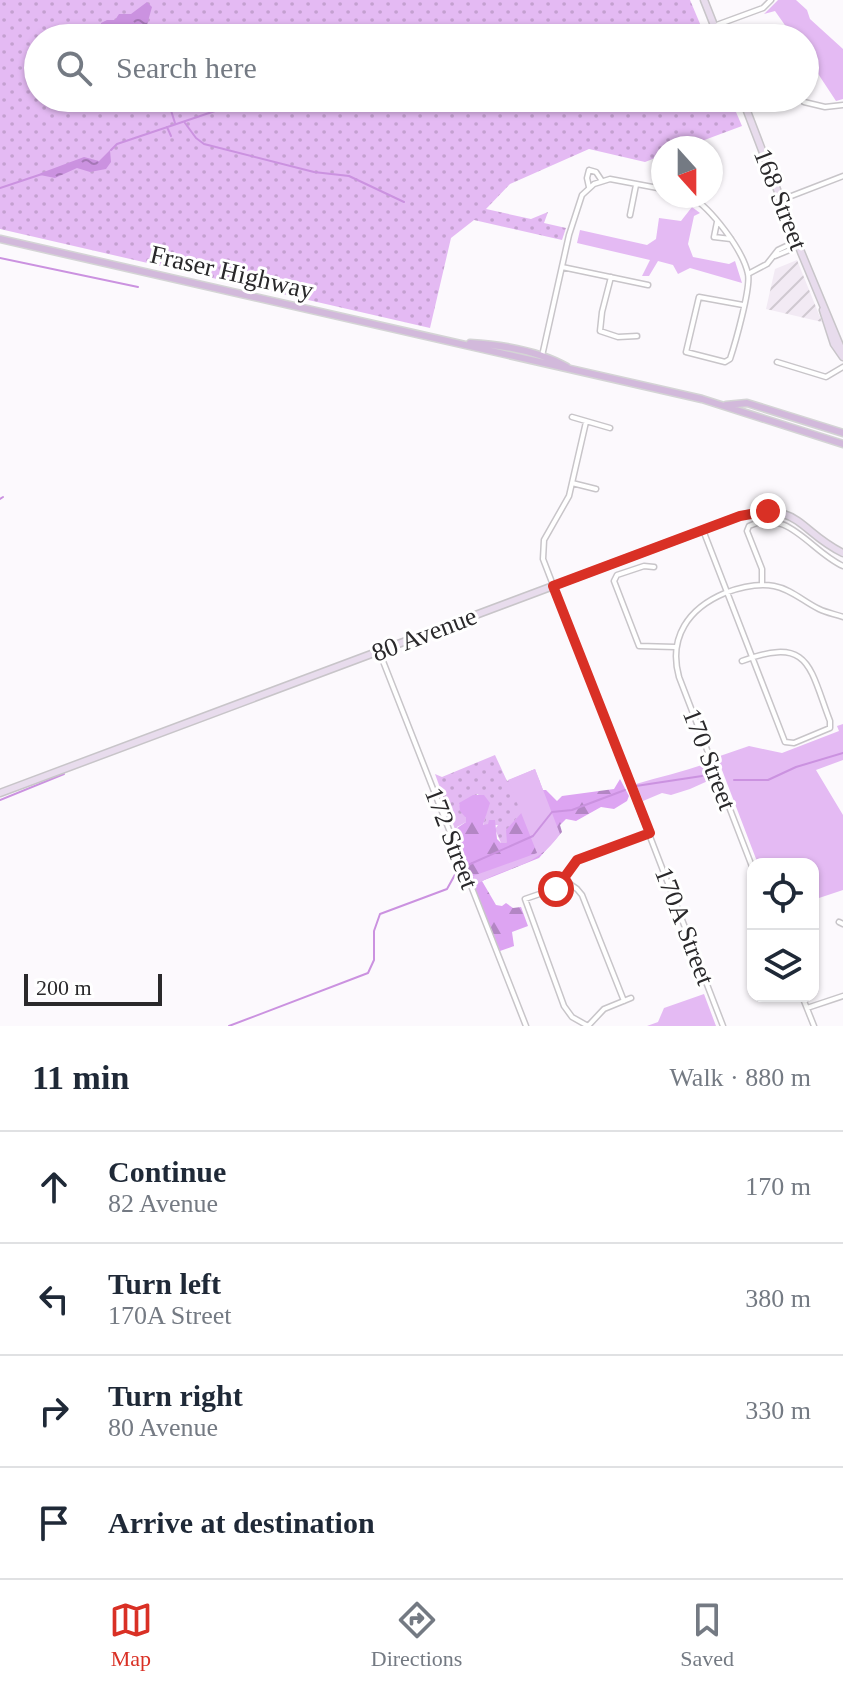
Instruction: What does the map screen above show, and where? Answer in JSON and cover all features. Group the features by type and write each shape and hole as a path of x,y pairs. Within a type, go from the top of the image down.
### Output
{"main road":[{"path":"704,0 713,24"},
{"name":"168 Street","path":"747,112 843,355"},
{"name":"Fraser Highway","path":"0,239 722,405 843,444"},
{"name":"Fraser Highway","path":"455,343 492,344 542,356 575,371"},
{"path":"495,353 499,350 519,351"},
{"name":"Fraser Highway","path":"722,405 747,403 843,433"},
{"name":"80 Avenue","path":"0,793 755,512 776,512 798,519 843,553"}],"street":[{"path":"719,24 763,8 771,0"},
{"path":"819,106 843,105"},
{"path":"589,187 589,170 596,172 602,181"},
{"path":"781,200 843,178"},
{"path":"542,356 579,199 589,187 602,181 615,179 651,187"},
{"path":"630,215 636,185"},
{"path":"706,208 731,239 748,274 743,305 728,361 686,352 699,297 743,305"},
{"path":"717,222 714,237 731,239"},
{"path":"748,274 798,244"},
{"path":"562,267 648,285"},
{"path":"611,277 600,331 618,337 637,336"},
{"path":"777,362 826,377 843,367"},
{"path":"572,417 610,428"},
{"name":"170A Street","path":"586,422 569,496 543,543 543,557 723,1026"},
{"path":"572,483 596,489"},
{"path":"762,585 762,569 747,532 748,527 755,523 776,522 792,528 822,554 843,566"},
{"path":"703,530 751,658 787,744 830,727 812,673 802,659 782,650 751,658 742,661"},
{"path":"654,567 644,566 613,578 639,646 675,647"},
{"path":"727,593 762,585 781,588 821,610 843,617"},
{"name":"170 Street","path":"727,593 707,601 694,611 675,647 679,679 749,858"},
{"name":"172 Street","path":"379,651 526,1026"},
{"path":"764,719 774,715"},
{"path":"631,998 602,1010 588,1026 572,1017 564,1006 525,899 551,892 564,880 577,860 650,833"},
{"path":"564,880 582,895 624,1001"},
{"path":"807,1008 843,996"},
{"path":"804,1002 814,1026"}],"shaded area":[{"path":"0,0 690,0 700,24 24,24 24,112 736,112 742,126 715,136 651,136 651,160 645,162 589,149 510,184 486,209 531,219 548,212 544,223 566,228 562,240 474,220 451,238 430,328 0,229"},
{"path":"778,0 796,0 816,24 784,24 775,11 764,14"},
{"path":"819,27 843,49 843,99 836,101 819,75"},
{"path":"691,208 700,213 694,216 688,244 693,257 729,264 735,261 742,283 690,268 678,274 673,265 658,261 649,276 642,276 650,260 577,243 580,230 647,245 656,239 659,218 681,221"},
{"path":"797,260 822,322 766,309 775,269"},
{"path":"843,724 843,760 816,770 843,815 843,890 819,898 819,858 756,858 717,757 749,746 782,753 839,731 837,726"},
{"path":"495,755 507,781 535,769 543,790 545,807 518,817 507,843 501,843 495,829 498,825 483,826 486,813 478,794 459,804 466,822 457,827 456,832 435,774 442,777"},
{"path":"705,764 710,780 671,795 662,793 643,801 636,784"},
{"path":"535,769 560,834 532,860 477,884 473,876 537,853 508,780"},
{"path":"704,994 716,1026 647,1026 658,1022 664,1008"}],"green space":[{"path":"620,779 629,796 627,801 614,809 601,807 576,821 566,819 560,825 562,832 539,858 482,881 496,905 506,903 513,908 521,907 528,926 512,932 514,946 500,951 456,832 466,822 459,803 473,795 484,795 490,803 483,825 495,820 497,839 507,843 506,830 541,790 546,790 557,801 562,796 614,789"}],"water":[{"path":"147,2 152,7 147,24 101,24 115,20 119,14 131,14"},
{"path":"110,150 111,162 106,169 90,172 77,168 55,178 40,175 84,157 99,161"}],"waterway":[{"path":"171,112 175,123"},
{"path":"111,150 117,144 212,112"},
{"path":"185,123 204,144 314,172 349,176 404,202"},
{"path":"167,127 171,136"},
{"path":"0,188 42,174"},
{"path":"0,258 138,287"},
{"path":"734,780 768,780 796,767 843,753"},
{"path":"0,800 64,774"},
{"path":"636,786 702,776"},
{"path":"468,865 533,836 552,812 572,810 625,790"},
{"path":"229,1026 368,973 374,960 374,931 380,914 447,889 457,871"}],"route":[{"path":"556,889 577,860 650,833 553,586 740,516 768,511"}]}
